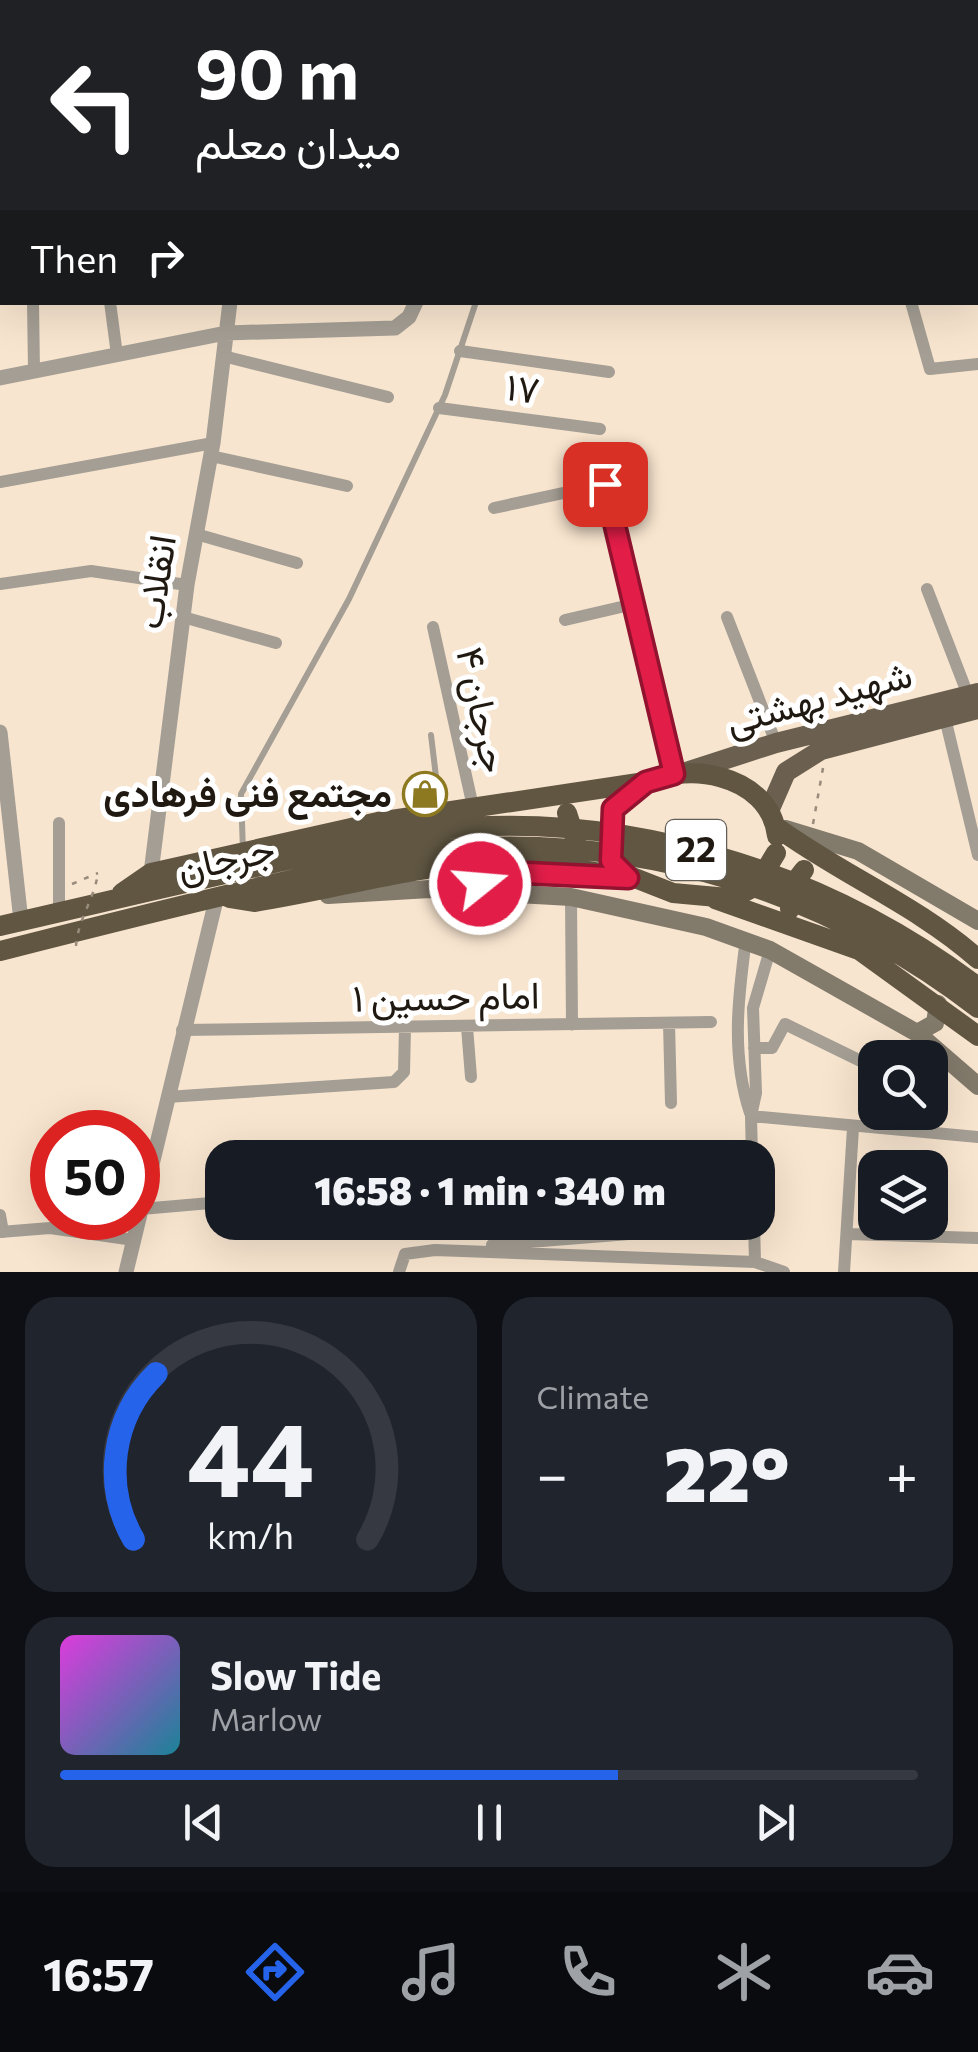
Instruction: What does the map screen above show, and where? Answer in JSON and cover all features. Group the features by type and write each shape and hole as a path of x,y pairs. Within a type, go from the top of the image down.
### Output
{"highway":[{"path":"112,899 151,872 440,811 676,775 724,778 743,785 772,818 776,853 756,886 739,895 715,900"},
{"path":"619,872 613,809 646,782"},
{"path":"522,798 567,813 576,841 561,862"},
{"name":"22","path":"772,818 825,863 896,902 978,958"},
{"name":"جرجان","path":"10,924 384,839 465,827 530,826 686,847 831,899 922,948 978,987"},
{"name":"جرجان","path":"0,951 387,858 456,848 530,846 680,864 782,896 915,961 978,1008"},
{"path":"217,896 254,902 436,867 491,862 561,862 619,872 803,928 859,950 978,1036"},
{"path":"803,928 790,909 790,887 804,870 825,863"}],"main road":[{"name":"شهید بهشتی","path":"772,818 786,772 821,750 944,718 975,699"},
{"name":"شهید بهشتی","path":"676,775 776,742 975,699"},
{"path":"772,818 808,836 858,851 978,921"},
{"path":"484,890 480,884 485,871 619,872"},
{"path":"286,898 484,890 571,897 746,939 917,1033 978,1086"},
{"path":"917,1033 934,1023 938,1004"}],"street":[{"path":"33,305 34,372"},
{"path":"110,305 118,355"},
{"name":"انقلاب","path":"151,872 187,584 212,450 230,305"},
{"path":"0,378 226,333 395,328 409,317 415,305"},
{"path":"911,305 930,369 978,364"},
{"path":"460,350 608,372"},
{"path":"223,356 388,398"},
{"name":"۱۷","path":"439,408 600,428"},
{"path":"0,482 212,450 348,486"},
{"path":"494,508 605,484 676,775"},
{"path":"196,534 298,563"},
{"path":"0,584 91,571 187,584"},
{"path":"927,590 975,699"},
{"path":"565,620 634,604"},
{"path":"183,617 276,643"},
{"path":"727,617 776,742"},
{"name":"۴ جرجان","path":"433,627 473,807"},
{"path":"944,718 978,856"},
{"path":"0,732 10,924"},
{"path":"59,823 59,912"},
{"path":"160,1125 217,896"},
{"path":"571,897 572,1025"},
{"path":"746,939 736,1013 744,1092 751,1116"},
{"path":"752,1140 756,1093 754,1008 770,950"},
{"name":"امام حسین ۱","path":"182,1030 711,1022"},
{"path":"669,1023 671,1102"},
{"path":"754,1048 772,1048 785,1024 858,1060"},
{"path":"166,1098 394,1082 404,1072 405,1027"},
{"path":"466,1027 471,1076"},
{"path":"751,1116 978,1137"},
{"path":"844,1272 853,1128"},
{"path":"160,1207 205,1203"},
{"path":"0,1215 2,1232 30,1230"},
{"path":"848,1234 978,1238"},
{"path":"126,1272 134,1240"},
{"path":"399,1272 406,1254 554,1240"},
{"path":"754,1240 755,1262"},
{"path":"436,1250 619,1265 755,1262 772,1264 784,1272"}],"lane":[{"path":"243,852 241,794 349,599 439,408 475,305"},
{"path":"431,735 440,811"}],"path":[{"path":"808,836 818,809 821,750"},
{"path":"71,884 98,873 92,901 78,927 76,946"}],"place":[{"name":"مجتمع فنی فرهادی","path":"425,794"}],"route":[{"path":"480,884 485,871 628,878 611,861 608,844 613,809 646,782 674,774 605,484"}]}
